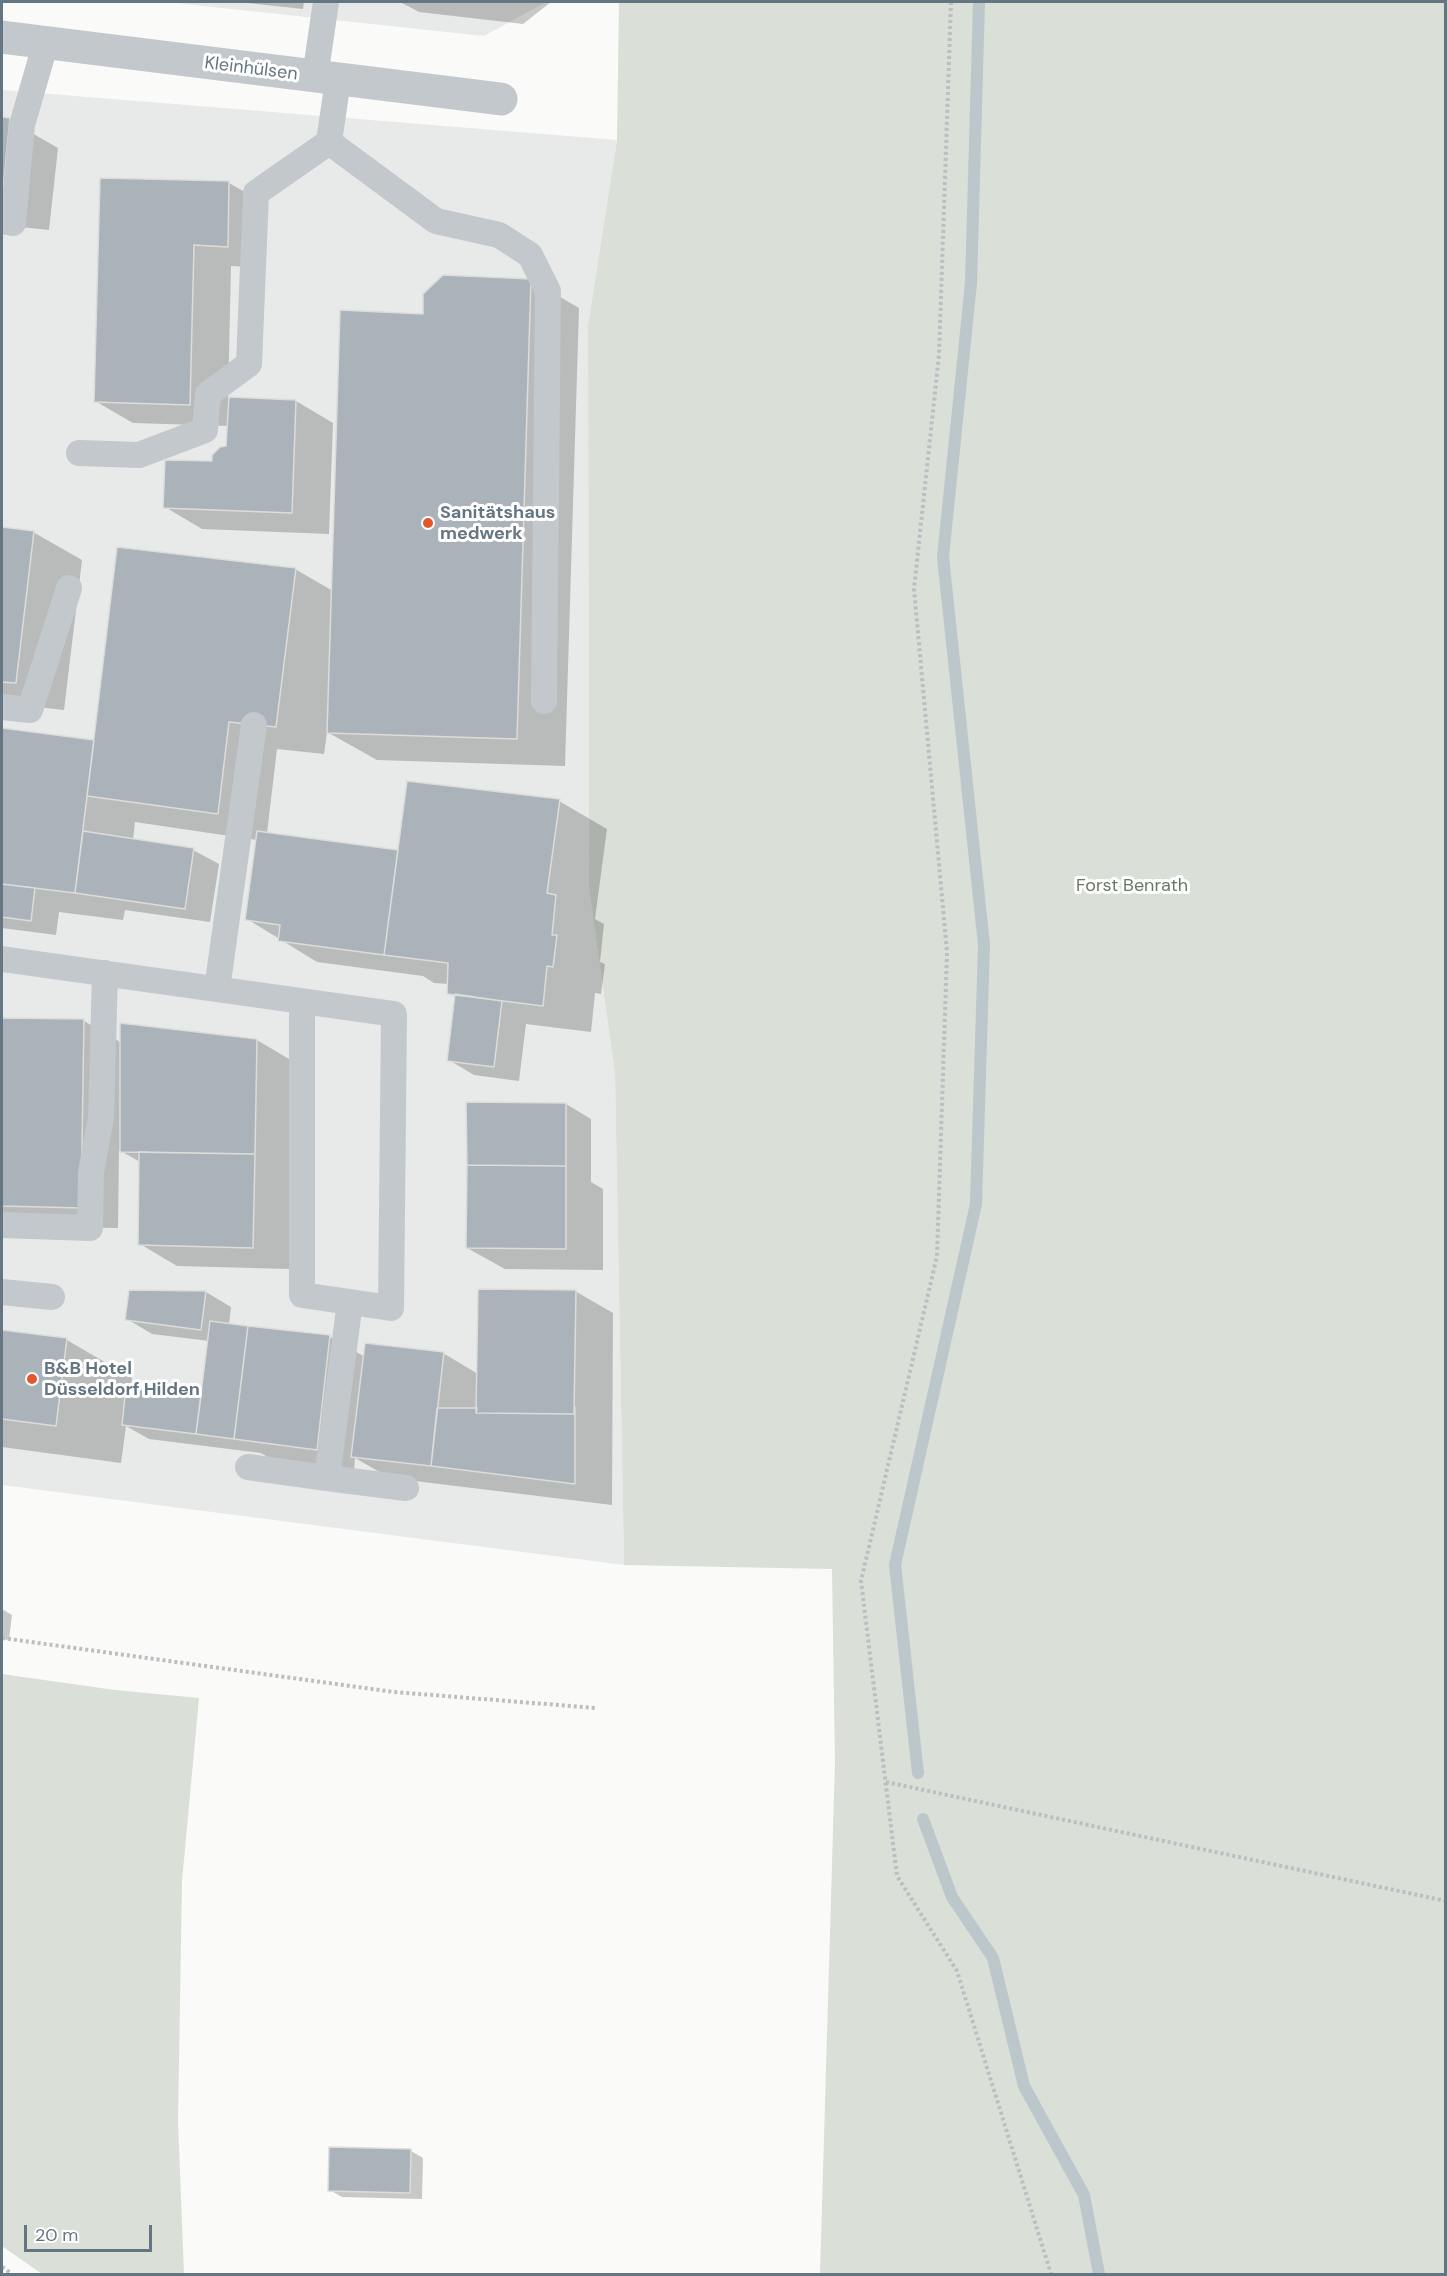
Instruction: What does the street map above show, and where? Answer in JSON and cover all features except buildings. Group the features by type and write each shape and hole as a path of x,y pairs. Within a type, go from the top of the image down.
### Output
{"street":[{"name":"Kleinhülsen","path":"2,37 501,99"}],"lane":[{"path":"326,2 329,142"},
{"path":"2,221 13,223 22,125 46,42"},
{"path":"79,453 139,455 205,430 208,394 249,364 256,193 329,142"},
{"path":"329,142 436,221 499,235 530,255 548,291 544,701"},
{"path":"2,707 30,710 69,588"},
{"path":"217,989 254,725"},
{"path":"2,959 105,974 217,989 302,1001 394,1014 391,1308 303,1295 302,1001"},
{"path":"2,1225 90,1228 92,1172 101,1118 105,974"},
{"path":"2,1292 52,1297"},
{"path":"327,1478 350,1302"},
{"path":"248,1467 406,1488"}],"path":[{"path":"951,2 939,355 914,589 947,952 937,1256 861,1581 897,1876 957,1971 1051,2274"},
{"path":"2,1638 394,1692 596,1708"},
{"path":"886,1782 1446,1901"},
{"path":"2,2267 12,2274"}],"shaded area":[{"path":"166,2 546,2 484,36"},
{"path":"2,90 617,140 588,325 589,888 615,1074 624,1565 2,1485"}],"green space":[{"name":"Forst Benrath","path":"619,2 1445,2 1445,2274 820,2274 835,1762 832,1569 624,1565 615,1074 589,888 588,325 617,140"},
{"path":"2,1674 115,1690 199,1698 182,1881 178,2121 184,2274 42,2274 2,2246"}],"waterway":[{"path":"918,1773 895,1565 976,1204 984,945 943,557 971,283 979,2"},
{"path":"923,1819 952,1897 993,1958 1024,2086 1084,2195 1099,2274"}],"place":[{"name":"Sanitätshaus medwerk","path":"428,523"},
{"name":"B&B Hotel Düsseldorf Hilden","path":"32,1379"}]}
